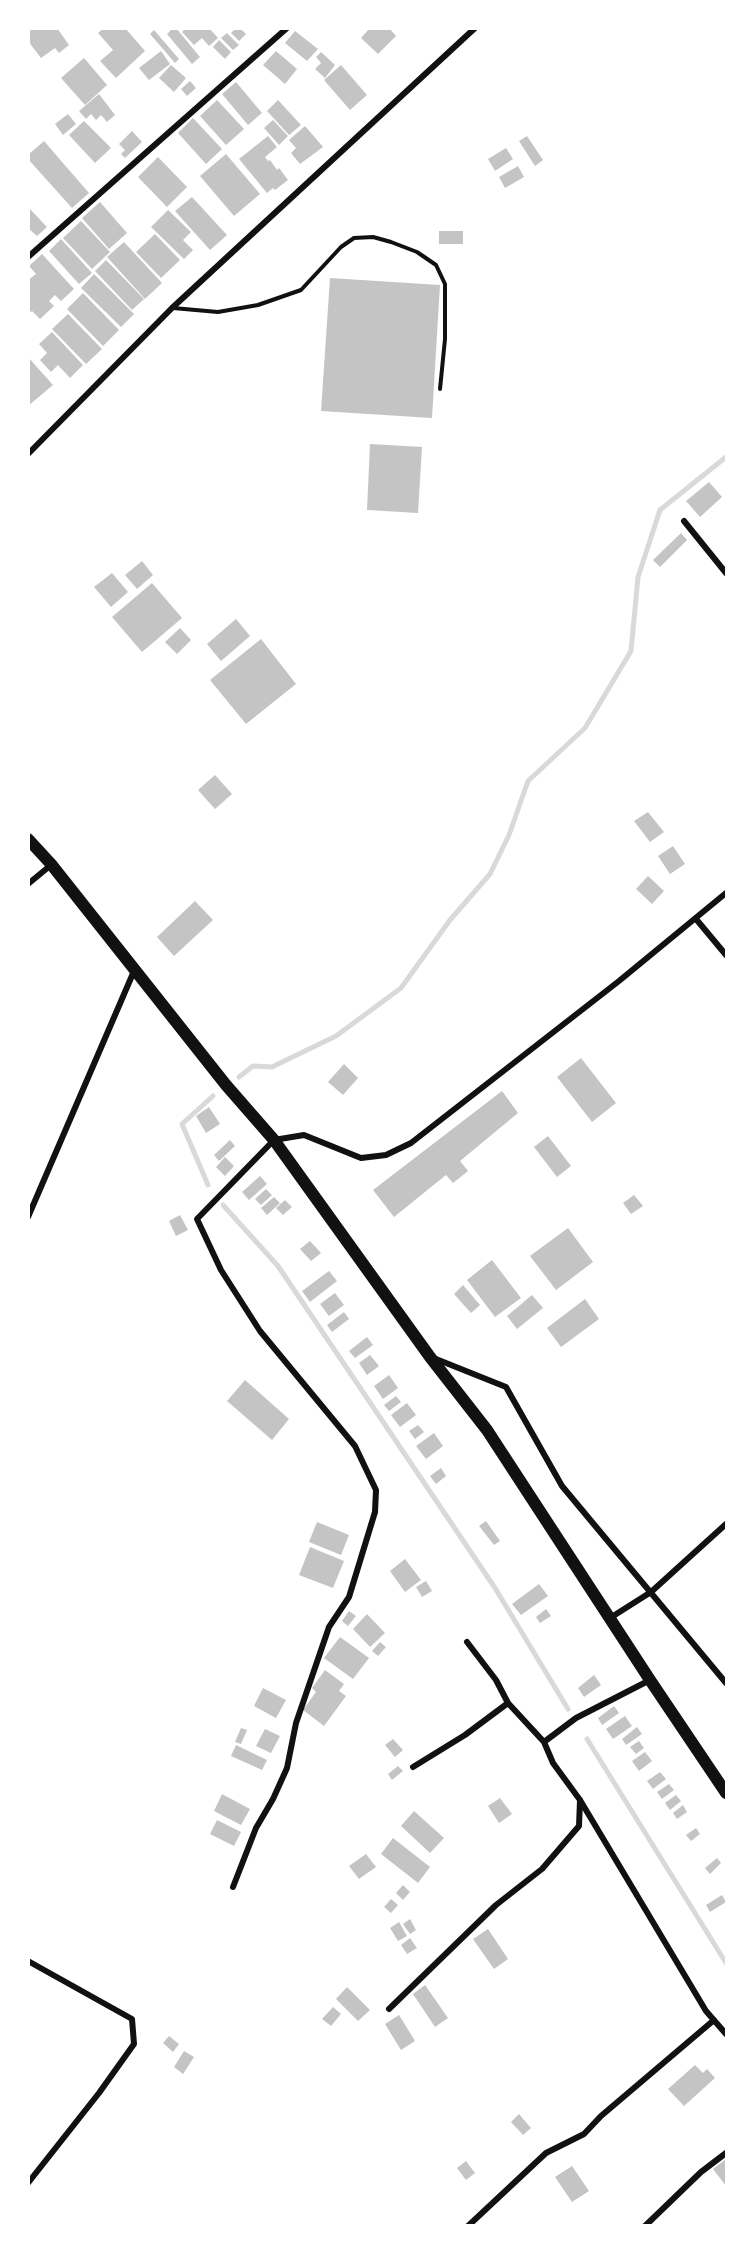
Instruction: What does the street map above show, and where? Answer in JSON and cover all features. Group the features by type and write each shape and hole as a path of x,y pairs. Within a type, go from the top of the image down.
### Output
{"main road":[{"path":"28,839 51,864 226,1085 274,1140 430,1357 487,1430 726,1793"}],"street":[{"path":"28,257 287,28"},
{"path":"28,454 172,308 475,28"},
{"path":"684,521 726,573"},
{"path":"28,884 51,864"},
{"path":"233,1887 256,1828 273,1799 286,1768 296,1724 329,1627 349,1597 368,1539 376,1490 355,1446 260,1331 221,1270 197,1219 274,1140 304,1135 361,1158 386,1155 411,1143 619,981 726,893"},
{"path":"696,919 726,955"},
{"path":"28,1218 134,971"},
{"path":"430,1357 506,1387 562,1486 726,1683"},
{"path":"610,1618 651,1592 726,1524"},
{"path":"467,1642 496,1680 508,1703 544,1742 552,1763 580,1800 706,2011 726,2034"},
{"path":"544,1742 576,1718 650,1680"},
{"path":"413,1767 465,1735 508,1703"},
{"path":"389,2009 496,1905 542,1869 579,1826 580,1800"},
{"path":"28,1961 132,2019 134,2044 99,2093 28,2183"},
{"path":"468,2226 546,2153 584,2133 714,2020"},
{"path":"645,2226 701,2172 726,2153"}],"lane":[{"path":"172,308 218,312 258,305 301,290 341,247 354,238 373,237 391,242 417,252 436,265 445,284 445,339 440,389"}],"building":[{"path":"28,28 57,28 69,45 59,53 55,48 41,58 28,41"},
{"path":"104,28 125,28 145,51 116,78 100,61 113,50 98,33"},
{"path":"176,28 200,57 192,64 167,34"},
{"path":"186,28 209,28 218,38 209,46 202,38 194,45 182,32"},
{"path":"236,28 240,28 246,34 239,41 231,33"},
{"path":"370,28 389,28 396,36 378,54 361,38"},
{"path":"154,30 179,59 175,63 150,34"},
{"path":"295,31 318,49 307,61 285,43"},
{"path":"227,33 239,45 233,50 221,38"},
{"path":"219,40 231,52 225,59 213,47"},
{"path":"161,51 170,64 149,80 139,68"},
{"path":"276,51 297,69 285,84 263,65"},
{"path":"321,52 335,65 325,78 315,69 321,63 316,57"},
{"path":"84,58 107,85 85,105 61,78"},
{"path":"171,65 186,78 174,92 159,78"},
{"path":"341,65 367,95 350,110 324,80"},
{"path":"190,81 196,88 187,96 181,89"},
{"path":"236,82 262,113 248,125 222,94"},
{"path":"99,94 115,115 107,122 101,115 96,120 91,114 86,119 79,111"},
{"path":"217,100 244,129 226,145 200,116"},
{"path":"278,100 301,125 289,135 267,111"},
{"path":"68,114 76,124 63,135 55,124"},
{"path":"193,118 222,149 206,164 178,133"},
{"path":"273,120 288,136 279,145 264,128"},
{"path":"84,121 111,148 95,163 69,135"},
{"path":"305,126 323,147 300,164 291,153 296,148 289,140"},
{"path":"132,131 142,142 125,158 121,154 125,150 119,144"},
{"path":"268,136 277,147 265,157 277,170 279,168 288,180 267,193 239,159"},
{"path":"527,136 543,160 535,166 519,141"},
{"path":"44,141 89,193 72,208 28,159 28,155"},
{"path":"506,148 513,159 495,171 488,159"},
{"path":"226,154 260,194 234,216 200,176"},
{"path":"158,157 187,187 167,207 138,177"},
{"path":"518,166 524,177 505,188 499,177"},
{"path":"192,197 227,235 210,250 175,211"},
{"path":"100,202 127,233 109,249 82,218"},
{"path":"28,207 47,227 37,236 28,228"},
{"path":"168,210 191,232 183,240 193,250 184,259 151,227"},
{"path":"81,221 110,252 92,269 63,238"},
{"path":"439,231 463,231 463,244 439,244"},
{"path":"155,234 180,260 161,278 136,252"},
{"path":"61,239 92,273 79,284 49,251"},
{"path":"124,242 162,283 145,299 107,257"},
{"path":"42,254 74,289 61,301 55,295 49,301 54,306 40,319 32,311 28,314 28,280 36,274 29,266"},
{"path":"106,260 144,299 132,310 95,271"},
{"path":"94,274 134,314 121,327 81,288"},
{"path":"330,278 440,285 432,418 321,411"},
{"path":"83,293 119,330 103,346 67,309"},
{"path":"68,314 102,349 86,364 52,329"},
{"path":"52,332 83,365 70,378 58,365 51,372 40,360 47,353 39,344"},
{"path":"28,357 53,385 28,406"},
{"path":"370,444 422,447 418,513 367,510"},
{"path":"709,482 722,497 700,517 686,501"},
{"path":"681,533 687,540 660,567 653,560"},
{"path":"142,561 153,575 137,589 125,575"},
{"path":"112,573 128,592 111,607 94,587"},
{"path":"152,583 182,618 142,652 112,617"},
{"path":"236,619 250,636 221,661 207,644"},
{"path":"180,628 191,640 177,654 165,642"},
{"path":"261,639 296,684 246,724 210,680"},
{"path":"215,775 232,794 215,809 198,790"},
{"path":"648,812 664,832 650,842 634,821"},
{"path":"673,846 685,864 670,874 658,856"},
{"path":"648,876 664,891 652,904 636,889"},
{"path":"195,901 213,920 174,956 157,937"},
{"path":"581,1058 616,1103 592,1122 557,1077"},
{"path":"344,1064 358,1078 343,1095 328,1082"},
{"path":"502,1091 518,1113 460,1161 468,1171 453,1183 446,1175 394,1217 373,1190"},
{"path":"209,1107 220,1124 206,1133 196,1116"},
{"path":"548,1136 571,1166 557,1177 534,1147"},
{"path":"230,1140 235,1146 219,1161 214,1155"},
{"path":"225,1157 234,1166 225,1176 216,1167"},
{"path":"260,1176 267,1184 249,1200 242,1192"},
{"path":"266,1189 272,1195 261,1205 255,1199"},
{"path":"634,1195 643,1206 631,1214 623,1203"},
{"path":"274,1197 280,1203 267,1215 261,1208"},
{"path":"285,1200 292,1207 283,1215 276,1208"},
{"path":"180,1215 188,1230 176,1236 169,1221"},
{"path":"568,1228 593,1262 556,1290 530,1256"},
{"path":"310,1241 321,1253 311,1261 300,1249"},
{"path":"492,1260 521,1298 495,1317 467,1280"},
{"path":"329,1271 337,1281 310,1302 302,1291"},
{"path":"463,1285 480,1305 471,1313 454,1294"},
{"path":"335,1293 344,1305 329,1316 320,1304"},
{"path":"532,1295 543,1308 517,1329 507,1316"},
{"path":"585,1299 599,1319 561,1347 547,1328"},
{"path":"344,1312 349,1319 332,1332 327,1325"},
{"path":"367,1337 373,1345 355,1358 349,1351"},
{"path":"370,1355 379,1366 367,1375 359,1363"},
{"path":"389,1375 398,1388 383,1399 374,1386"},
{"path":"245,1380 289,1419 272,1440 227,1401"},
{"path":"396,1396 401,1402 389,1411 384,1405"},
{"path":"407,1403 416,1415 400,1427 391,1415"},
{"path":"418,1425 424,1432 415,1439 409,1431"},
{"path":"434,1433 443,1446 426,1459 416,1446"},
{"path":"441,1468 446,1476 436,1484 430,1476"},
{"path":"486,1521 500,1541 494,1545 479,1526"},
{"path":"317,1522 349,1535 341,1555 309,1542"},
{"path":"310,1547 344,1561 333,1588 299,1575"},
{"path":"405,1559 421,1580 405,1592 390,1571"},
{"path":"426,1581 432,1591 422,1597 416,1587"},
{"path":"539,1584 548,1596 521,1615 512,1604"},
{"path":"546,1609 551,1616 540,1623 536,1617"},
{"path":"349,1611 356,1616 348,1626 342,1621"},
{"path":"367,1614 385,1633 370,1647 353,1629"},
{"path":"340,1637 369,1658 353,1679 324,1658"},
{"path":"380,1642 386,1647 378,1656 372,1651"},
{"path":"325,1670 344,1684 339,1691 346,1696 324,1726 303,1710 316,1692 312,1688"},
{"path":"594,1675 601,1685 584,1697 578,1688"},
{"path":"263,1688 286,1700 276,1718 254,1706"},
{"path":"614,1706 619,1713 602,1725 598,1718"},
{"path":"625,1716 632,1726 613,1739 606,1729"},
{"path":"637,1727 642,1734 626,1745 622,1739"},
{"path":"241,1728 247,1730 241,1744 235,1742"},
{"path":"265,1729 280,1736 271,1753 256,1746"},
{"path":"393,1739 403,1750 395,1757 385,1745"},
{"path":"639,1741 644,1748 636,1754 630,1747"},
{"path":"236,1745 267,1760 262,1770 231,1756"},
{"path":"645,1752 652,1761 639,1771 632,1761"},
{"path":"398,1766 403,1771 392,1780 388,1774"},
{"path":"660,1772 666,1779 653,1789 647,1781"},
{"path":"669,1784 674,1790 662,1799 657,1792"},
{"path":"222,1794 250,1809 241,1825 214,1811"},
{"path":"676,1795 681,1801 670,1810 665,1803"},
{"path":"500,1798 512,1814 499,1823 488,1806"},
{"path":"683,1805 687,1812 677,1819 673,1813"},
{"path":"414,1811 444,1838 430,1853 401,1826"},
{"path":"217,1820 241,1832 234,1846 210,1834"},
{"path":"696,1828 700,1834 691,1841 686,1835"},
{"path":"393,1838 430,1867 418,1883 381,1854"},
{"path":"366,1854 376,1867 359,1879 349,1866"},
{"path":"717,1858 721,1863 710,1874 705,1868"},
{"path":"403,1885 410,1892 403,1900 396,1893"},
{"path":"722,1895 726,1902 710,1912 706,1905"},
{"path":"391,1899 398,1905 391,1913 384,1907"},
{"path":"410,1919 416,1930 410,1934 403,1924"},
{"path":"399,1922 407,1936 398,1941 390,1928"},
{"path":"488,1929 508,1959 494,1969 473,1939"},
{"path":"410,1938 417,1948 407,1954 401,1945"},
{"path":"425,1985 448,2018 435,2027 413,1994"},
{"path":"347,1987 370,2010 358,2021 336,1999"},
{"path":"333,2007 341,2014 331,2026 322,2019"},
{"path":"399,2015 415,2041 401,2050 385,2024"},
{"path":"169,2036 179,2044 173,2052 163,2043"},
{"path":"184,2051 194,2057 183,2074 174,2067"},
{"path":"695,2065 703,2073 707,2069 715,2078 684,2106 668,2089"},
{"path":"519,2114 531,2128 523,2135 511,2122"},
{"path":"726,2159 726,2186 713,2169"},
{"path":"466,2161 475,2173 466,2180 457,2168"},
{"path":"572,2166 589,2191 572,2202 555,2177"}],"waterway":[{"path":"239,1077 253,1066 272,1067 336,1036 401,988 450,920 490,874 509,835 528,781 585,728 631,651 638,577 660,510 726,457"},
{"path":"208,1185 182,1124 213,1096"},
{"path":"223,1205 278,1266 495,1588 568,1709"},
{"path":"587,1739 726,1963"}]}
